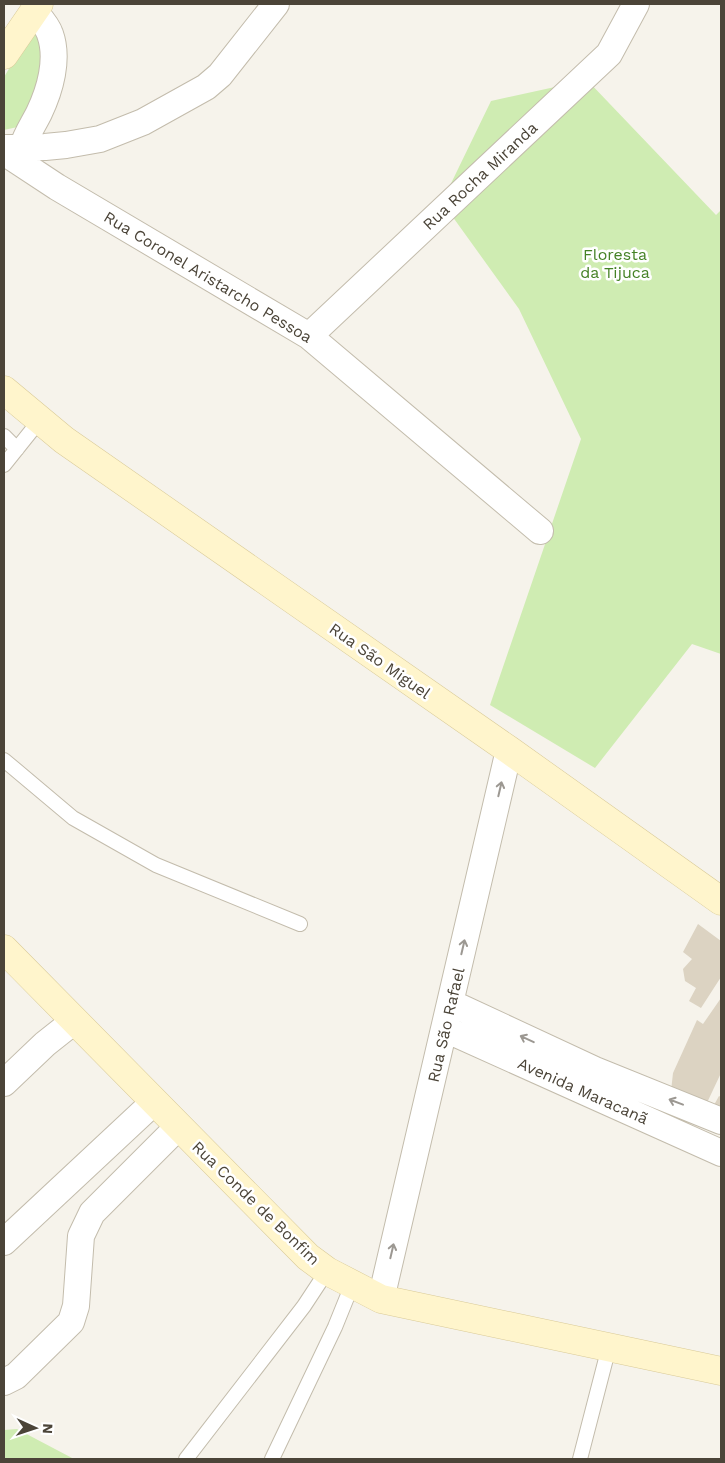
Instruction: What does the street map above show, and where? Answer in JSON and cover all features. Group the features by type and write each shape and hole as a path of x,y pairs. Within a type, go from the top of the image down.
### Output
{"street":[{"path":"10,149 66,145 100,139 143,122 206,87 220,76 276,4"},
{"name":"Rua Rocha Miranda","path":"309,336 609,54 636,4"},
{"path":"4,55 37,8 50,34 53,60 51,80 40,110 28,131 10,149"},
{"name":"Rua Coronel Aristarcho Pessoa","path":"10,149 57,187 309,336 540,531"},
{"name":"Rua São Miguel","path":"4,376 40,420"},
{"name":"Rua São Miguel","path":"4,390 64,440 509,750 721,902"},
{"name":"Rua São Rafael","path":"381,1299 509,750"},
{"name":"Rua Conde de Bonfim","path":"4,949 308,1257 327,1271 381,1299 609,1347 719,1366"},
{"name":"Avenida Maracanã","path":"451,1003 595,1070 721,1121"},
{"path":"4,1083 45,1044 74,1021"},
{"name":"Avenida Maracanã","path":"445,1029 721,1152"},
{"path":"4,1242 154,1102"},
{"path":"4,1382 16,1376 71,1322 76,1306 81,1236 92,1212 178,1127"}],"lane":[{"path":"4,465 40,420"},
{"path":"4,436 17,449"},
{"path":"4,760 73,818 156,865 300,924"},
{"path":"186,1459 304,1306 327,1271"},
{"path":"272,1459 335,1327 352,1285"},
{"path":"580,1459 609,1347"}],"green space":[{"path":"39,19 53,59 22,126 4,130 4,77"},
{"name":"Floresta da Tijuca","path":"587,80 716,215 721,210 721,654 692,644 595,768 490,705 581,439 519,309 442,202 491,101"},
{"path":"17,1429 74,1459 4,1459 4,1430"}],"building":[{"path":"698,924 721,941 721,977 701,1008 689,1001 696,988 685,981 683,969 692,959 683,952"},
{"path":"721,998 721,1073 705,1107 671,1091 673,1073 697,1020 703,1024"},
{"path":"719,1096 721,1097 721,1109 714,1105"}]}
